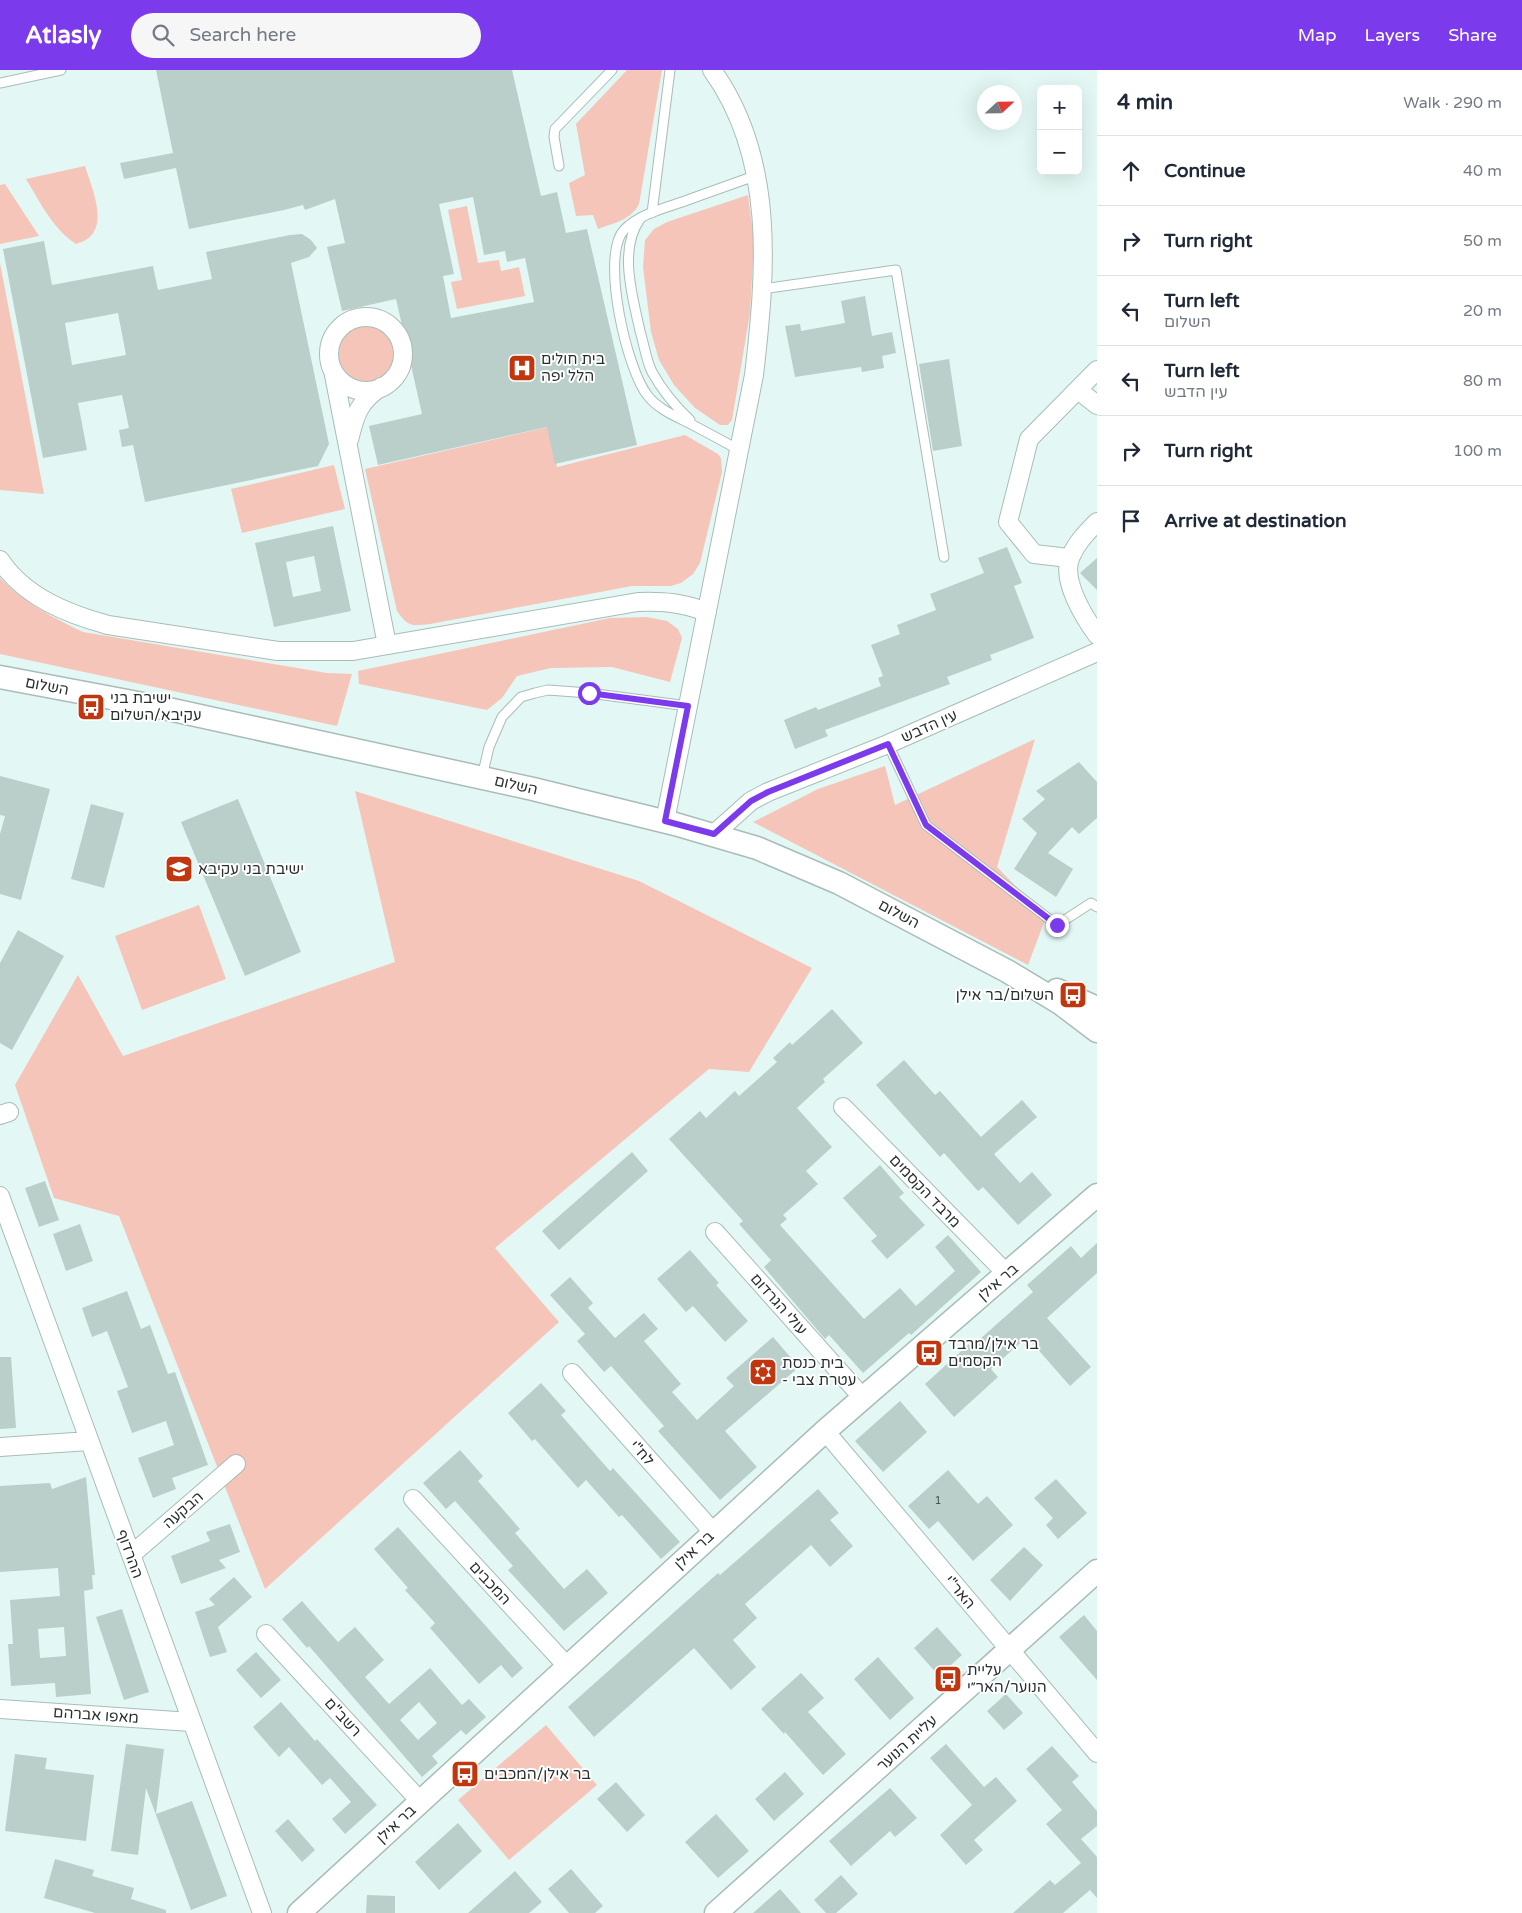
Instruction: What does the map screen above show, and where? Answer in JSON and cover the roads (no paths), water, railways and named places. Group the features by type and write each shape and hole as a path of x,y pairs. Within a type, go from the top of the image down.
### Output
{"street":[{"path":"665,821 754,375 762,289 762,217 756,175 748,143 735,110 712,70"},
{"path":"348,445 355,417 361,405 369,395 392,380 399,371 402,360 403,348 399,337 383,320 372,317 360,317 349,321 339,329 333,338 330,348 330,359 387,645"},
{"path":"333,370 349,386 365,390 382,387"},
{"path":"1069,558 1034,554 1008,522 1029,439 1097,370"},
{"path":"1078,390 1097,405"},
{"path":"1097,522 1080,539 1069,558 1069,582 1083,616 1097,635"},
{"path":"0,560 34,594 81,617 108,625 278,651 353,651 638,602 664,601 682,603 707,612"},
{"name":"עין הדבש","path":"714,834 751,801 768,792 888,744 1097,652"},
{"name":"השלום","path":"0,677 159,707 482,778 714,834 757,848 839,883 1008,971 1060,1003 1097,1031"},
{"name":"השלום","path":"1008,971 1097,1008"},
{"name":"מרבד הקסמים","path":"843,1107 1006,1274"},
{"name":"בר אילן","path":"299,1913 825,1431 1097,1195"},
{"name":"ההרדוף","path":"0,1196 262,1913"},
{"name":"עולי הגרדום","path":"715,1232 863,1398"},
{"name":"לח\"י","path":"572,1374 713,1532"},
{"name":"האר\"י","path":"825,1431 1097,1753"},
{"path":"0,1447 89,1441"},
{"name":"הבקעה","path":"131,1555 236,1464"},
{"name":"המכבים","path":"413,1499 567,1666"},
{"name":"עליית הנוער","path":"716,1913 1097,1572"},
{"name":"רשב\"ם","path":"266,1634 420,1801"},
{"name":"מאפו אברהם","path":"0,1709 191,1722"}],"lane":[{"path":"0,83 61,70"},
{"path":"559,166 554,137 555,129 612,70"},
{"path":"652,213 670,70"},
{"path":"697,427 668,397 651,370 630,286 629,256 634,227 641,218 652,213 756,175"},
{"path":"652,213 622,231 616,245 614,263 615,285 619,312 632,364 648,397 660,407 739,450"},
{"path":"762,289 896,270 944,557"},
{"path":"482,778 489,747 502,717 522,698 535,693 548,690 589,693 688,706"},
{"path":"888,744 926,825 1057,925 1091,903 1097,907"}],"place":[{"name":"בית חולים הלל יפה","path":"522,368"},
{"name":"ישיבת בני עקיבא/השלום","path":"91,707"},
{"name":"ישיבת בני עקיבא","path":"179,869"},
{"name":"השלום/בר אילן","path":"1073,995"},
{"name":"בר אילן/מרבד הקסמים","path":"929,1353"},
{"name":"בית כנסת - עטרת צבי","path":"763,1372"},
{"name":"עליית הנוער/האר״י","path":"948,1679"},
{"name":"בר אילן/המכבים","path":"465,1774"}]}
